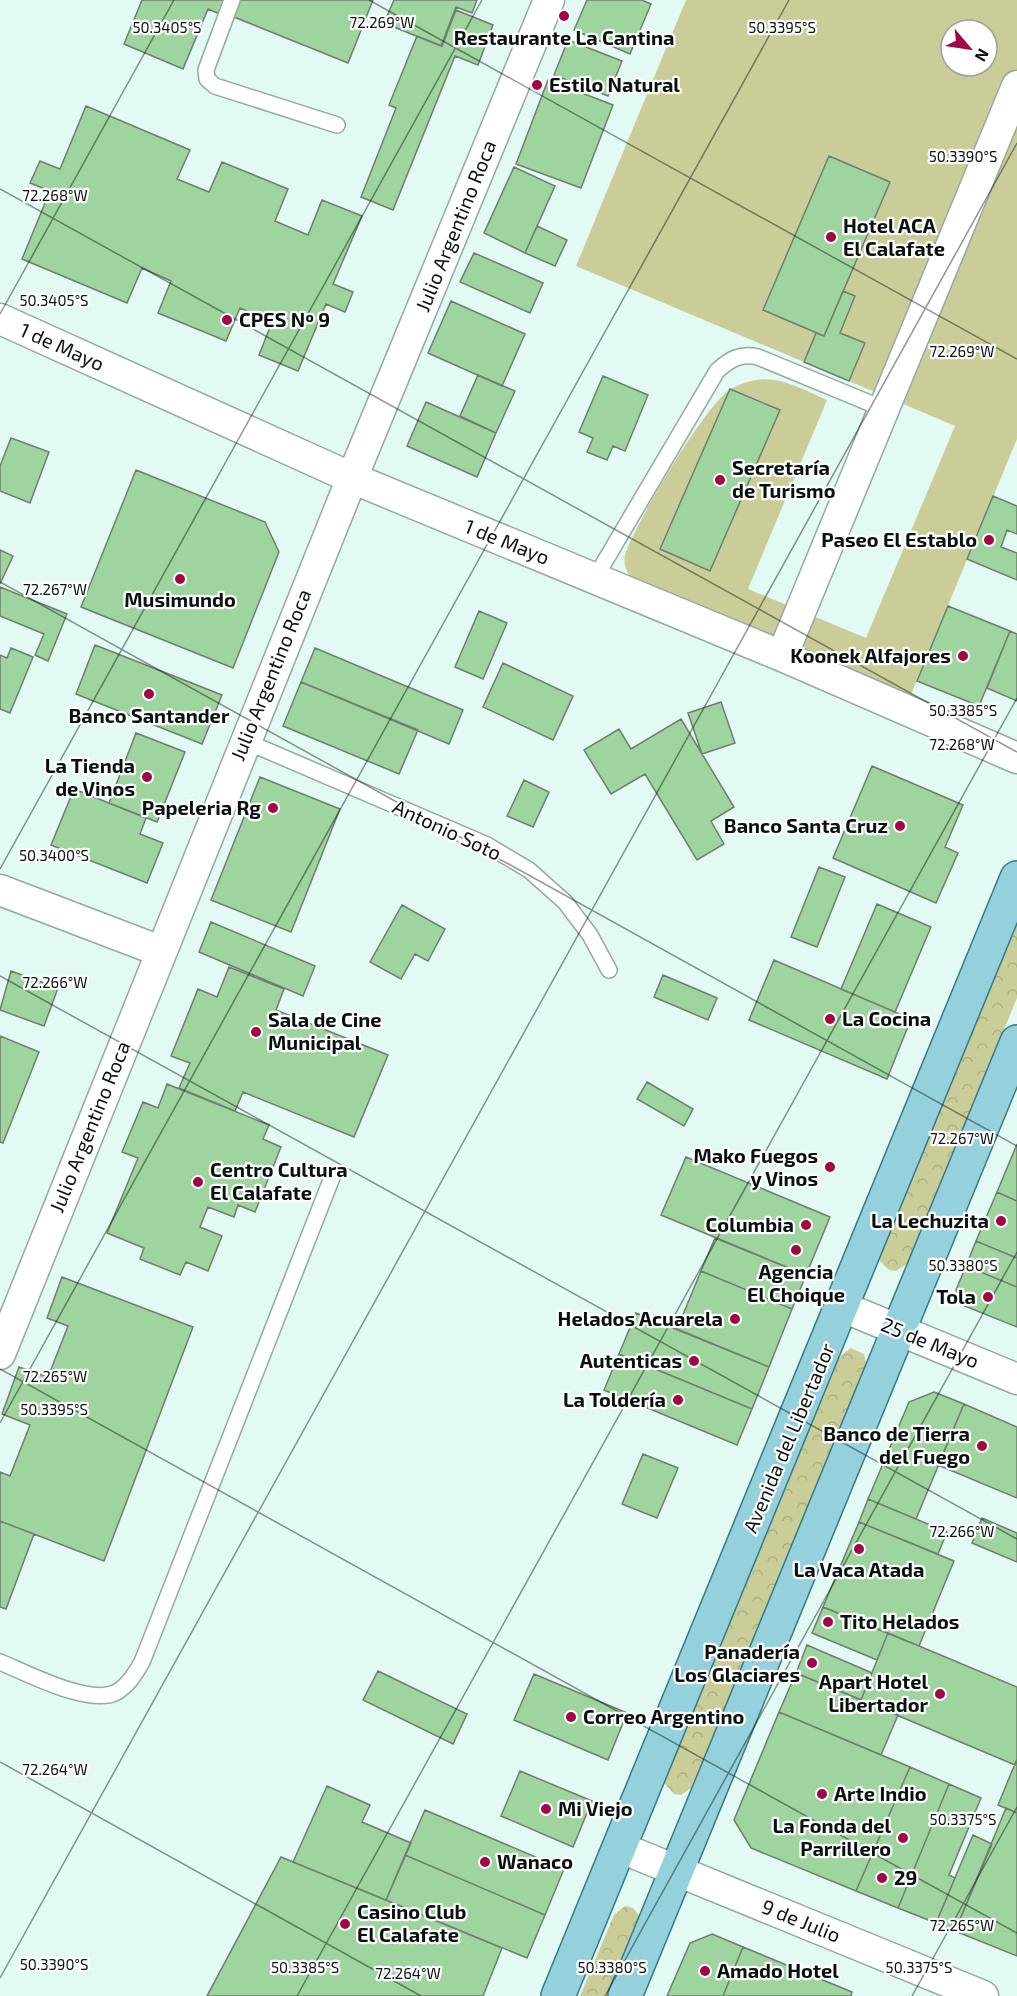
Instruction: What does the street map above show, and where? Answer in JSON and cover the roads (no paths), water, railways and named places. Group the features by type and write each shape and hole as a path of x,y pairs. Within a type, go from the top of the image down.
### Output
{"main road":[{"name":"Avenida del Libertador","path":"558,1996 843,1307 1017,878"},
{"path":"625,1996 1017,1042"}],"street":[{"name":"Julio Argentino Roca","path":"0,1354 351,478 549,0"},
{"path":"782,656 1017,86"},
{"name":"1 de Mayo","path":"0,319 351,478 782,656 1017,758"},
{"path":"0,890 160,951"},
{"name":"25 de Mayo","path":"843,1307 1017,1379"},
{"name":"9 de Julio","path":"619,1846 983,1996"}],"lane":[{"path":"232,0 206,70 207,79 215,86 337,125"},
{"path":"595,578 717,371 736,357 748,355 758,357 884,409"},
{"name":"Antonio Soto","path":"245,741 487,845 529,870 565,902 590,935 609,970"},
{"path":"0,1662 79,1693 97,1696 114,1693 131,1681 142,1662 333,1175"}],"place":[{"name":"Restaurante La Cantina","path":"564,16"},
{"name":"Estilo Natural","path":"537,85"},
{"name":"Hotel ACA El Calafate","path":"831,237"},
{"name":"CPES Nº 9","path":"227,320"},
{"name":"Secretaría de Turismo","path":"720,480"},
{"name":"Paseo El Establo","path":"989,540"},
{"name":"Musimundo","path":"180,579"},
{"name":"Koonek Alfajores","path":"963,656"},
{"name":"Banco Santander","path":"149,694"},
{"name":"La Tienda de Vinos","path":"147,777"},
{"name":"Papeleria Rg","path":"273,808"},
{"name":"Banco Santa Cruz","path":"900,826"},
{"name":"La Cocina","path":"830,1019"},
{"name":"Sala de Cine Municipal","path":"256,1032"},
{"name":"Mako Fuegos y Vinos","path":"830,1167"},
{"name":"Centro Cultura El Calafate","path":"198,1182"},
{"name":"La Lechuzita","path":"1001,1221"},
{"name":"Columbia","path":"806,1225"},
{"name":"Agencia El Choique","path":"796,1250"},
{"name":"Tola","path":"988,1297"},
{"name":"Helados Acuarela","path":"735,1319"},
{"name":"Autenticas","path":"694,1361"},
{"name":"La Toldería","path":"678,1400"},
{"name":"Banco de Tierra del Fuego","path":"982,1446"},
{"name":"La Vaca Atada","path":"859,1549"},
{"name":"Tito Helados","path":"828,1622"},
{"name":"Panadería Los Glaciares","path":"812,1663"},
{"name":"Apart Hotel Libertador","path":"940,1694"},
{"name":"Correo Argentino","path":"571,1717"},
{"name":"Arte Indio","path":"822,1794"},
{"name":"Mi Viejo","path":"546,1809"},
{"name":"La Fonda del Parrillero","path":"903,1838"},
{"name":"Wanaco","path":"485,1862"},
{"name":"29","path":"882,1878"},
{"name":"Casino Club El Calafate","path":"345,1924"},
{"name":"Amado Hotel","path":"705,1971"}]}
